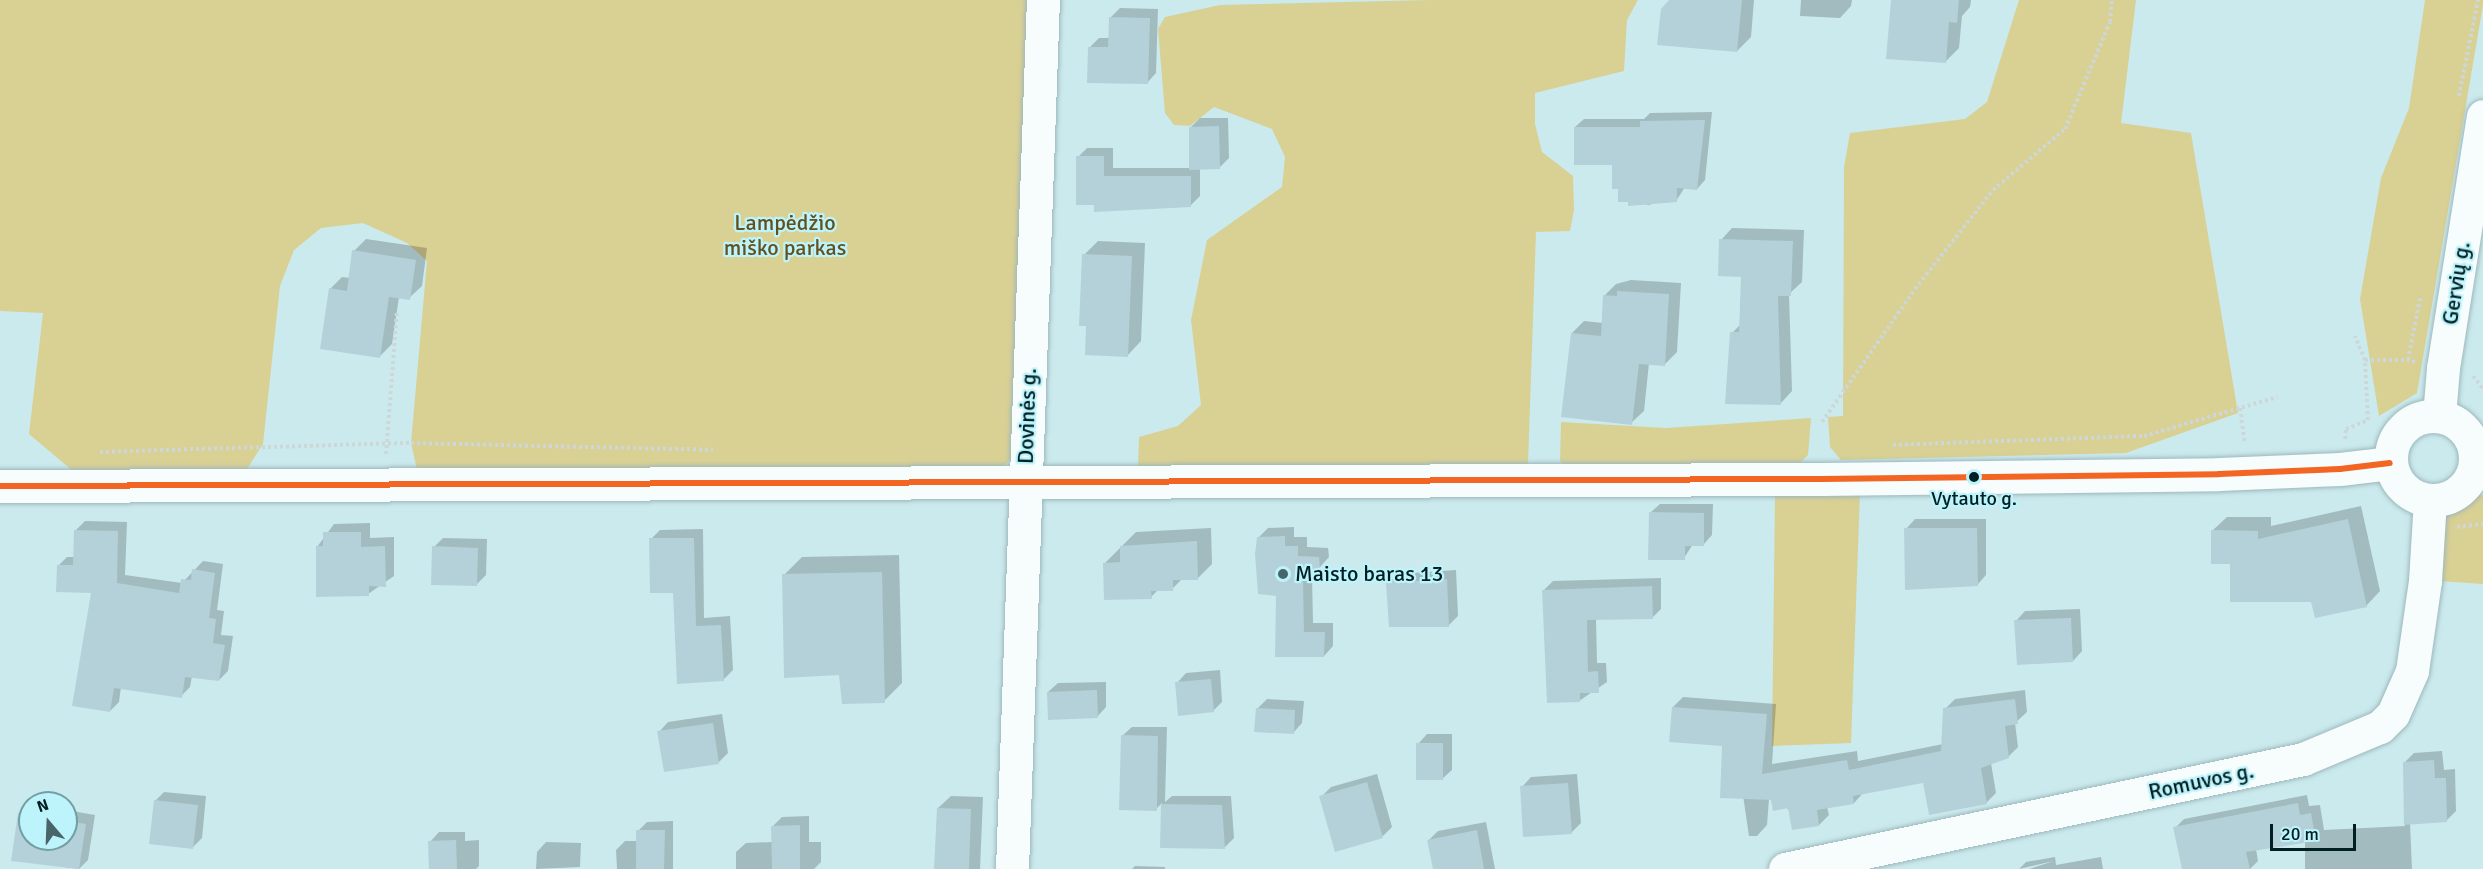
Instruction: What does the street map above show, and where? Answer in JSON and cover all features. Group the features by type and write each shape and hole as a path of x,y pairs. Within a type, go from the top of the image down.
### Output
{"street":[{"name":"Dovinės g.","path":"1012,869 1043,0"},
{"name":"Gervių g.","path":"2439,416 2443,368 2483,116"},
{"path":"2439,416 2464,429 2478,469 2457,493 2430,500 2403,488 2390,463 2391,447 2409,422 2439,416"},
{"path":"0,486 383,484 556,486 1025,480 1552,482 2340,469 2390,463"},
{"name":"Romuvos g.","path":"1785,869 2303,759 2380,727 2392,714 2412,671 2425,581 2430,500"}],"path":[{"path":"1822,422 1915,289 1993,190 2065,129 2110,22 2112,0"},
{"path":"383,484 397,310"},
{"path":"2340,469 2346,429 2368,420 2365,360 2355,336"},
{"path":"2365,360 2408,360"},
{"path":"2470,370 2483,389"},
{"path":"1881,445 2144,436 2277,398"}],"green space":[{"name":"Lampėdžio miško parkas","path":"0,0 1028,0 1012,457 1003,468 417,470 411,443 427,261 407,243 363,223 321,228 294,250 280,286 263,444 245,472 74,472 29,434 43,313 0,311"},
{"path":"1430,0 1638,0 1627,20 1624,71 1535,93 1535,124 1542,152 1573,176 1574,210 1570,231 1536,232 1528,464 1138,468 1139,437 1178,426 1201,405 1191,320 1207,240 1282,187 1285,157 1272,129 1214,107 1190,126 1174,125 1165,113 1158,29 1165,17 1220,5"},
{"path":"2019,0 2136,0 2121,123 2191,133 2238,413 2126,453 1841,460 1830,447 1828,417 1843,416 1844,167 1850,133 1965,119 1987,102"},
{"path":"2425,0 2483,0 2483,5 2417,393 2379,416 2360,299 2381,178 2409,108"},
{"path":"1811,418 1808,455 1800,463 1570,470 1560,461 1561,422 1666,428"},
{"path":"1860,492 1851,743 1772,746 1775,495"},
{"path":"2474,495 2483,495 2483,584 2439,581 2445,513 2455,501"}],"building":[{"path":"1669,0 1742,0 1737,52 1657,45 1661,9"},
{"path":"1891,0 1959,0 1957,23 1949,22 1946,63 1886,59"},
{"path":"1109,17 1150,18 1148,84 1087,83 1088,47 1108,47"},
{"path":"1705,120 1697,190 1677,188 1677,202 1628,206 1628,202 1618,202 1618,189 1612,189 1612,165 1574,165 1574,127 1640,127 1640,121"},
{"path":"1219,126 1220,169 1189,170 1189,127"},
{"path":"1076,156 1104,156 1104,176 1191,176 1191,207 1094,212 1094,205 1076,205"},
{"path":"1719,239 1793,241 1791,296 1778,296 1781,405 1725,404 1730,332 1739,332 1741,277 1718,276"},
{"path":"352,250 416,260 410,300 389,297 380,358 320,349 329,288 347,291"},
{"path":"1082,254 1132,256 1128,357 1085,355 1086,326 1079,326"},
{"path":"1617,291 1669,294 1665,366 1639,364 1632,425 1561,417 1571,333 1601,336 1603,295 1617,296"},
{"path":"1649,512 1704,513 1704,546 1685,546 1685,560 1648,560"},
{"path":"2348,519 2367,607 2315,618 2311,602 2230,602 2230,564 2211,564 2211,530 2258,531 2258,539"},
{"path":"1904,528 1977,528 1978,586 1905,590"},
{"path":"74,530 118,531 117,583 179,593 181,579 191,580 192,569 215,573 209,618 216,619 213,643 225,645 219,681 185,677 182,698 114,688 110,712 72,706 91,593 56,592 57,565 73,565"},
{"path":"323,532 361,532 361,547 385,546 386,587 369,586 369,596 316,597 316,546 323,546"},
{"path":"1285,536 1285,546 1298,546 1298,556 1319,557 1320,568 1313,569 1313,577 1303,578 1304,632 1325,632 1324,657 1275,657 1276,596 1258,594 1255,554 1257,537"},
{"path":"649,538 694,538 696,626 721,625 724,681 677,684 673,593 650,593"},
{"path":"1197,541 1198,580 1173,580 1173,591 1151,591 1152,599 1104,600 1103,563 1120,562 1120,546"},
{"path":"432,546 478,548 477,586 431,585"},
{"path":"882,572 885,703 842,704 839,675 784,678 782,574"},
{"path":"1447,579 1449,627 1389,627 1386,583"},
{"path":"1652,586 1653,619 1587,620 1588,672 1598,671 1599,693 1580,693 1580,702 1547,703 1542,590"},
{"path":"2071,618 2073,662 2017,665 2014,620"},
{"path":"1211,679 1214,712 1178,716 1175,682"},
{"path":"1097,690 1098,718 1048,720 1047,692"},
{"path":"2015,699 2018,724 2005,726 2009,758 1981,768 1987,804 1929,815 1923,783 1853,796 1854,804 1817,810 1819,826 1792,830 1788,808 1773,811 1771,800 1720,798 1722,746 1669,742 1672,707 1767,714 1762,774 1847,760 1849,770 1941,751 1943,708"},
{"path":"1256,708 1295,710 1294,734 1254,732"},
{"path":"713,723 719,764 664,772 657,731"},
{"path":"1121,735 1158,736 1157,811 1119,810"},
{"path":"1416,743 1443,743 1443,780 1416,780"},
{"path":"2434,760 2435,778 2446,778 2447,822 2404,825 2403,762"},
{"path":"1367,782 1383,838 1335,852 1319,796"},
{"path":"1568,783 1572,834 1523,837 1520,786"},
{"path":"154,800 198,805 193,849 149,844"},
{"path":"2298,803 2300,815 2311,813 2316,841 2246,852 2250,869 2182,869 2173,827"},
{"path":"1161,804 1222,805 1225,849 1160,848"},
{"path":"937,808 971,809 969,869 934,869"},
{"path":"18,813 18,851 78,851 78,823 86,824 79,869 11,861"},
{"path":"800,825 800,869 772,869 771,826"},
{"path":"636,830 665,830 664,869 636,869"},
{"path":"1477,830 1484,869 1433,869 1427,840"},
{"path":"456,840 457,869 429,869 428,841"}],"transit line":[{"path":"0,486 1821,479 2219,474 2340,469 2390,463"}],"place":[{"name":"Vytauto g.","path":"1974,477"},
{"name":"Maisto baras 13","path":"1283,574"}]}
